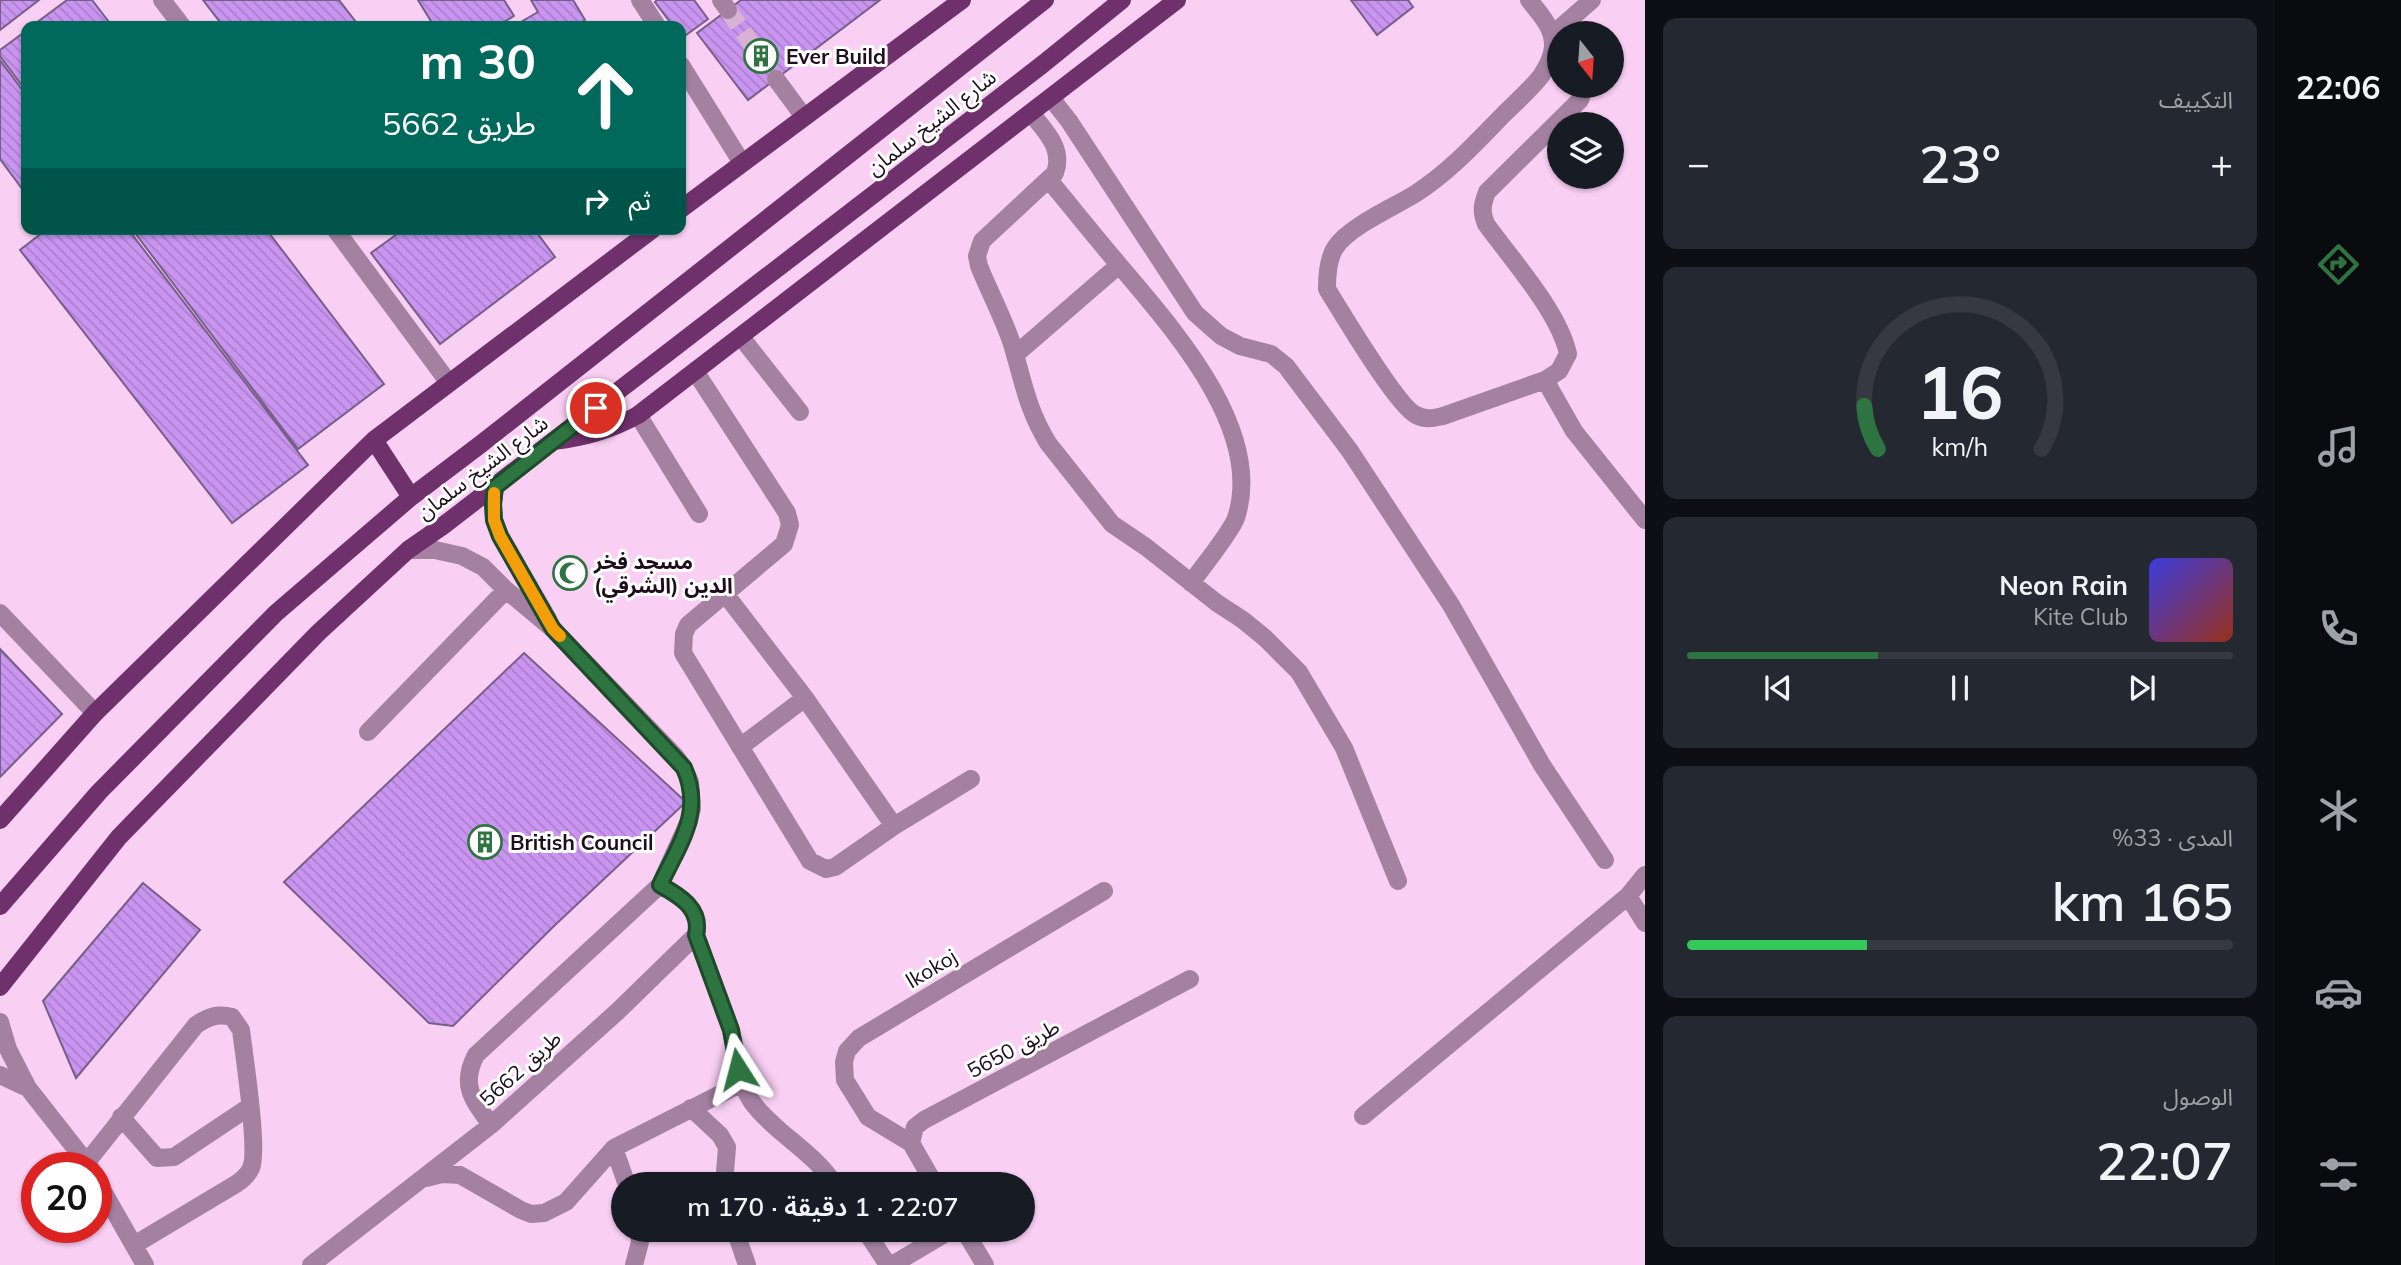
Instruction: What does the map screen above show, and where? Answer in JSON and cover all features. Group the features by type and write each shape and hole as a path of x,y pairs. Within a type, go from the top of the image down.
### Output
{"main road":[{"path":"686,205 962,0"},
{"name":"شارع الشيخ سلمان","path":"0,906 99,792 276,613 411,497 1045,0"},
{"name":"شارع الشيخ سلمان","path":"0,987 118,837 318,633 408,550 495,487 1122,0"},
{"path":"553,441 578,439 601,433 638,415 1177,0"},
{"path":"0,820 95,713 374,440 645,235"},
{"path":"374,440 411,497"}],"street":[{"path":"162,0 178,21"},
{"path":"640,0 654,21"},
{"path":"1530,0 1547,25"},
{"path":"1574,21 1592,0"},
{"path":"1547,65 1538,80 1473,146 1417,192 1342,240 1332,255 1326,274 1327,289 1398,398 1414,415 1427,419 1443,416 1545,380 1559,371 1568,354 1566,343 1549,311 1486,224 1482,205 1488,192 1581,98"},
{"path":"686,73 741,163"},
{"path":"776,79 804,117"},
{"path":"1051,98 1069,121 1195,313 1221,335 1240,346 1271,354 1286,366 1350,451 1451,605 1542,765 1605,859"},
{"path":"1031,113 1052,139 1057,150 1058,165 1049,180 982,242 977,256 1015,355 1026,398 1048,443 1112,524 1250,626 1299,671 1344,748 1398,881"},
{"path":"1049,180 1188,351 1229,423 1241,487 1236,519 1191,583"},
{"path":"339,235 449,383"},
{"path":"1015,355 1119,265"},
{"path":"741,337 800,412"},
{"path":"695,371 786,513 790,525 784,544 688,625 682,644 686,662 810,861 826,869 835,867 894,826 971,779"},
{"path":"1545,380 1574,431 1645,520"},
{"path":"638,415 699,514"},
{"path":"495,487 494,520 500,536 553,629"},
{"path":"408,550 435,550 462,556 484,567 506,590 553,629 675,756 690,782 692,808 689,821 660,885 476,1055 468,1075 469,1088 473,1099 491,1125"},
{"path":"368,732 506,590"},
{"path":"726,595 805,698 894,826"},
{"path":"0,613 95,713"},
{"path":"740,747 805,698"},
{"path":"1363,1116 1628,896 1645,875"},
{"path":"660,885 682,898 690,905 695,915 698,927 696,935 731,1030 742,1083 752,1102 818,1162 825,1172"},
{"name":"lkokoj","path":"911,1143 868,1117 845,1080 847,1051 859,1038 1104,891"},
{"path":"1628,896 1645,923"},
{"name":"طريق 5662","path":"310,1265 491,1125 618,1011 696,935"},
{"name":"طريق 5650","path":"911,1143 915,1127 924,1120 1190,979"},
{"path":"97,1152 121,1117 195,1025 216,1015 232,1017 242,1030 254,1158 251,1168 245,1177 134,1245"},
{"path":"0,1022 8,1049 28,1088 78,1152"},
{"path":"0,1074 28,1088"},
{"path":"423,1179 442,1174 460,1175 521,1210 531,1214 544,1213 566,1202 614,1148 742,1083"},
{"path":"121,1117 156,1158 166,1159 174,1157 249,1107"},
{"path":"691,1108 720,1135 727,1147 725,1172"},
{"path":"911,1143 928,1172"},
{"path":"614,1148 622,1172"},
{"path":"112,1207 145,1265"},
{"path":"634,1265 640,1242"},
{"path":"739,1242 747,1265"},
{"path":"874,1242 890,1265 930,1242"},
{"path":"971,1242 985,1265"}],"building":[{"path":"0,0 39,0 0,30"},
{"path":"67,0 92,0 108,21 39,21"},
{"path":"203,0 339,0 355,21 219,21"},
{"path":"418,0 504,0 514,16 506,21 431,21"},
{"path":"531,0 573,0 585,20 523,21 538,12"},
{"path":"694,0 708,19 686,35 686,21 669,21 655,2"},
{"name":"Ever Build","path":"741,0 880,0 748,100 697,33"},
{"path":"1351,0 1408,0 1413,7 1377,35"},
{"path":"21,35 21,84 0,56 0,50"},
{"path":"0,60 21,88 21,187 0,159"},
{"path":"39,235 133,235 308,465 232,523 20,250"},
{"path":"137,235 271,235 384,384 298,449"},
{"path":"396,235 538,235 555,257 440,344 371,253"},
{"path":"0,649 62,714 0,777"},
{"name":"British Council","path":"524,653 686,802 453,1026 429,1023 284,882"},
{"path":"143,883 200,930 76,1078 43,1001"}],"tunnel":[{"path":"728,10 776,79"}],"slow traffic":[{"path":"494,493 494,520 500,536 553,629 560,636"}],"place":[{"name":"Ever Build","path":"761,56"},
{"name":"مسجد فخر الدين (الشرقي)","path":"570,573"},
{"name":"British Council","path":"485,842"}],"route":[{"path":"596,408 495,487 494,520 517,569 553,629 684,768 693,795 692,808 689,821 660,885 682,898 690,905 695,915 698,927 696,935 731,1030 738,1069"}]}
